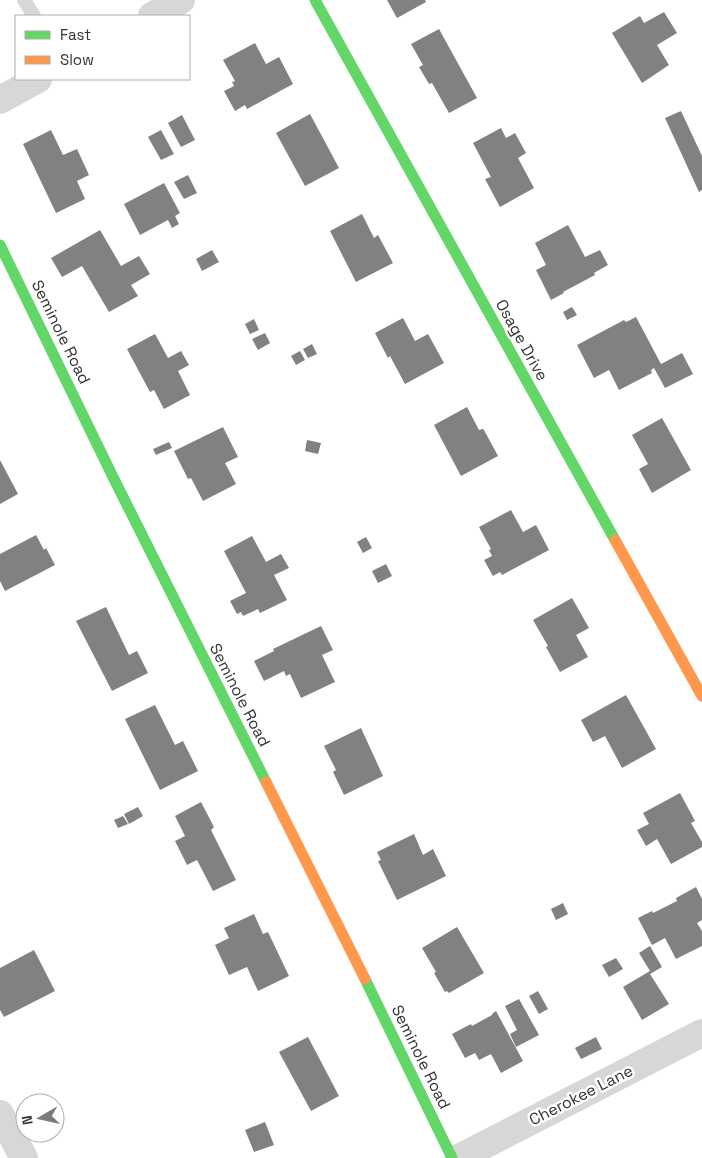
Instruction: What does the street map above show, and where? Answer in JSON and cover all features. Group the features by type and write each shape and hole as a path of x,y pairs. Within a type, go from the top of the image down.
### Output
{"street":[{"path":"154,15 181,0"},
{"name":"Osage Drive","path":"315,0 702,696"},
{"path":"0,100 36,80"},
{"name":"Seminole Road","path":"0,245 452,1158"},
{"name":"Cherokee Lane","path":"459,1158 702,1033"},
{"path":"0,1114 24,1158"}],"lane":[{"path":"24,0 33,15"}],"building":[{"path":"387,0 425,0 426,2 397,18"},
{"path":"664,12 677,33 657,45 669,65 642,83 612,33 640,16 644,23"},
{"path":"439,29 477,98 449,113 432,83 429,84 419,67 423,65 411,44"},
{"path":"255,43 266,64 279,57 293,84 247,109 245,105 235,111 224,91 234,86 232,82 235,81 223,60"},
{"path":"681,111 702,156 702,190 699,192 665,118"},
{"path":"310,114 339,168 305,186 276,133"},
{"path":"182,115 195,140 181,147 168,123"},
{"path":"501,128 506,138 515,133 526,153 518,158 534,188 500,207 485,179 491,177 473,143"},
{"path":"51,130 63,155 77,149 89,175 77,181 85,199 56,213 23,144"},
{"path":"161,130 174,154 161,160 148,137"},
{"path":"188,175 197,193 184,199 174,182"},
{"path":"164,183 180,213 175,216 179,224 172,228 168,220 140,235 124,204"},
{"path":"362,214 374,238 378,235 393,263 356,282 330,231"},
{"path":"568,225 585,257 600,250 608,265 594,273 595,275 551,300 536,270 546,265 535,243"},
{"path":"100,230 121,266 139,256 150,274 131,285 138,296 109,312 82,266 62,277 51,258"},
{"path":"212,250 219,262 202,271 196,259"},
{"path":"572,307 577,315 567,320 563,312"},
{"path":"636,317 661,364 682,353 693,374 665,388 654,368 651,370 652,373 619,390 609,370 594,378 577,345 624,320 626,322"},
{"path":"403,318 415,341 428,334 444,363 405,384 375,333"},
{"path":"254,319 259,330 250,334 245,324"},
{"path":"265,333 270,343 258,350 252,339"},
{"path":"155,334 168,358 181,351 189,365 178,371 190,395 164,409 154,390 150,392 127,349"},
{"path":"312,344 317,354 308,358 303,349"},
{"path":"300,351 305,360 296,365 291,356"},
{"path":"467,407 479,430 484,430 498,456 461,476 434,425"},
{"path":"662,418 691,470 652,493 639,469 648,464 632,435"},
{"path":"223,427 238,457 225,463 236,484 203,501 191,478 188,479 174,451"},
{"path":"307,440 321,443 318,454 305,451"},
{"path":"169,442 172,448 156,455 153,449"},
{"path":"0,460 18,494 0,504"},
{"path":"511,510 523,532 536,525 549,550 502,575 500,572 493,576 484,560 492,556 489,550 491,549 479,527"},
{"path":"36,535 55,565 5,591 0,581 0,554"},
{"path":"252,536 266,562 281,554 289,568 274,575 287,600 260,613 258,609 243,616 241,612 237,614 230,601 246,593 224,551"},
{"path":"366,537 372,548 363,553 357,542"},
{"path":"386,564 392,576 378,583 372,571"},
{"path":"572,598 589,628 576,635 588,657 560,672 533,620"},
{"path":"106,607 129,655 137,651 148,673 112,691 76,621"},
{"path":"321,626 333,650 322,655 335,682 301,698 290,674 286,676 284,671 264,681 254,661 274,651 273,649"},
{"path":"626,695 656,749 622,768 605,736 593,742 581,720"},
{"path":"155,705 175,745 183,741 198,771 160,790 125,719"},
{"path":"361,728 383,776 344,795 333,772 336,770 324,746"},
{"path":"680,793 695,821 691,823 702,842 702,847 671,864 657,839 646,846 637,830 649,824 643,813"},
{"path":"201,802 214,827 211,830 236,880 213,891 197,860 187,865 175,841 185,836 175,816"},
{"path":"138,807 143,816 129,824 124,814"},
{"path":"123,816 128,824 118,828 114,820"},
{"path":"414,834 423,855 433,849 446,876 397,900 378,861 381,860 377,852"},
{"path":"696,887 702,899 702,920 697,923 702,931 702,946 676,959 665,938 652,945 638,918 677,901 676,898"},
{"path":"563,903 568,914 556,920 551,909"},
{"path":"254,914 263,934 268,932 289,976 258,991 247,967 229,975 215,945 229,938 224,928"},
{"path":"457,927 484,973 449,993 445,992 422,948"},
{"path":"650,946 662,967 650,974 669,1004 642,1020 623,987 650,971 639,953"},
{"path":"34,950 55,991 4,1017 0,1010 0,968"},
{"path":"616,958 623,969 609,977 602,965"},
{"path":"538,991 548,1009 539,1014 529,996"},
{"path":"519,999 539,1035 516,1047 510,1034 517,1030 505,1006"},
{"path":"496,1011 523,1061 501,1073 491,1054 479,1060 475,1053 465,1058 452,1034 471,1024 472,1026"},
{"path":"308,1037 339,1096 311,1111 279,1052"},
{"path":"596,1037 602,1049 581,1059 575,1048"},
{"path":"265,1122 274,1145 254,1152 245,1130"}],"traffic: fast":[{"path":"315,0 615,540"},
{"path":"0,245 114,479 266,782"},
{"path":"365,979 452,1158"}],"traffic: slow":[{"path":"615,540 702,696"},
{"path":"266,782 365,979"}]}
